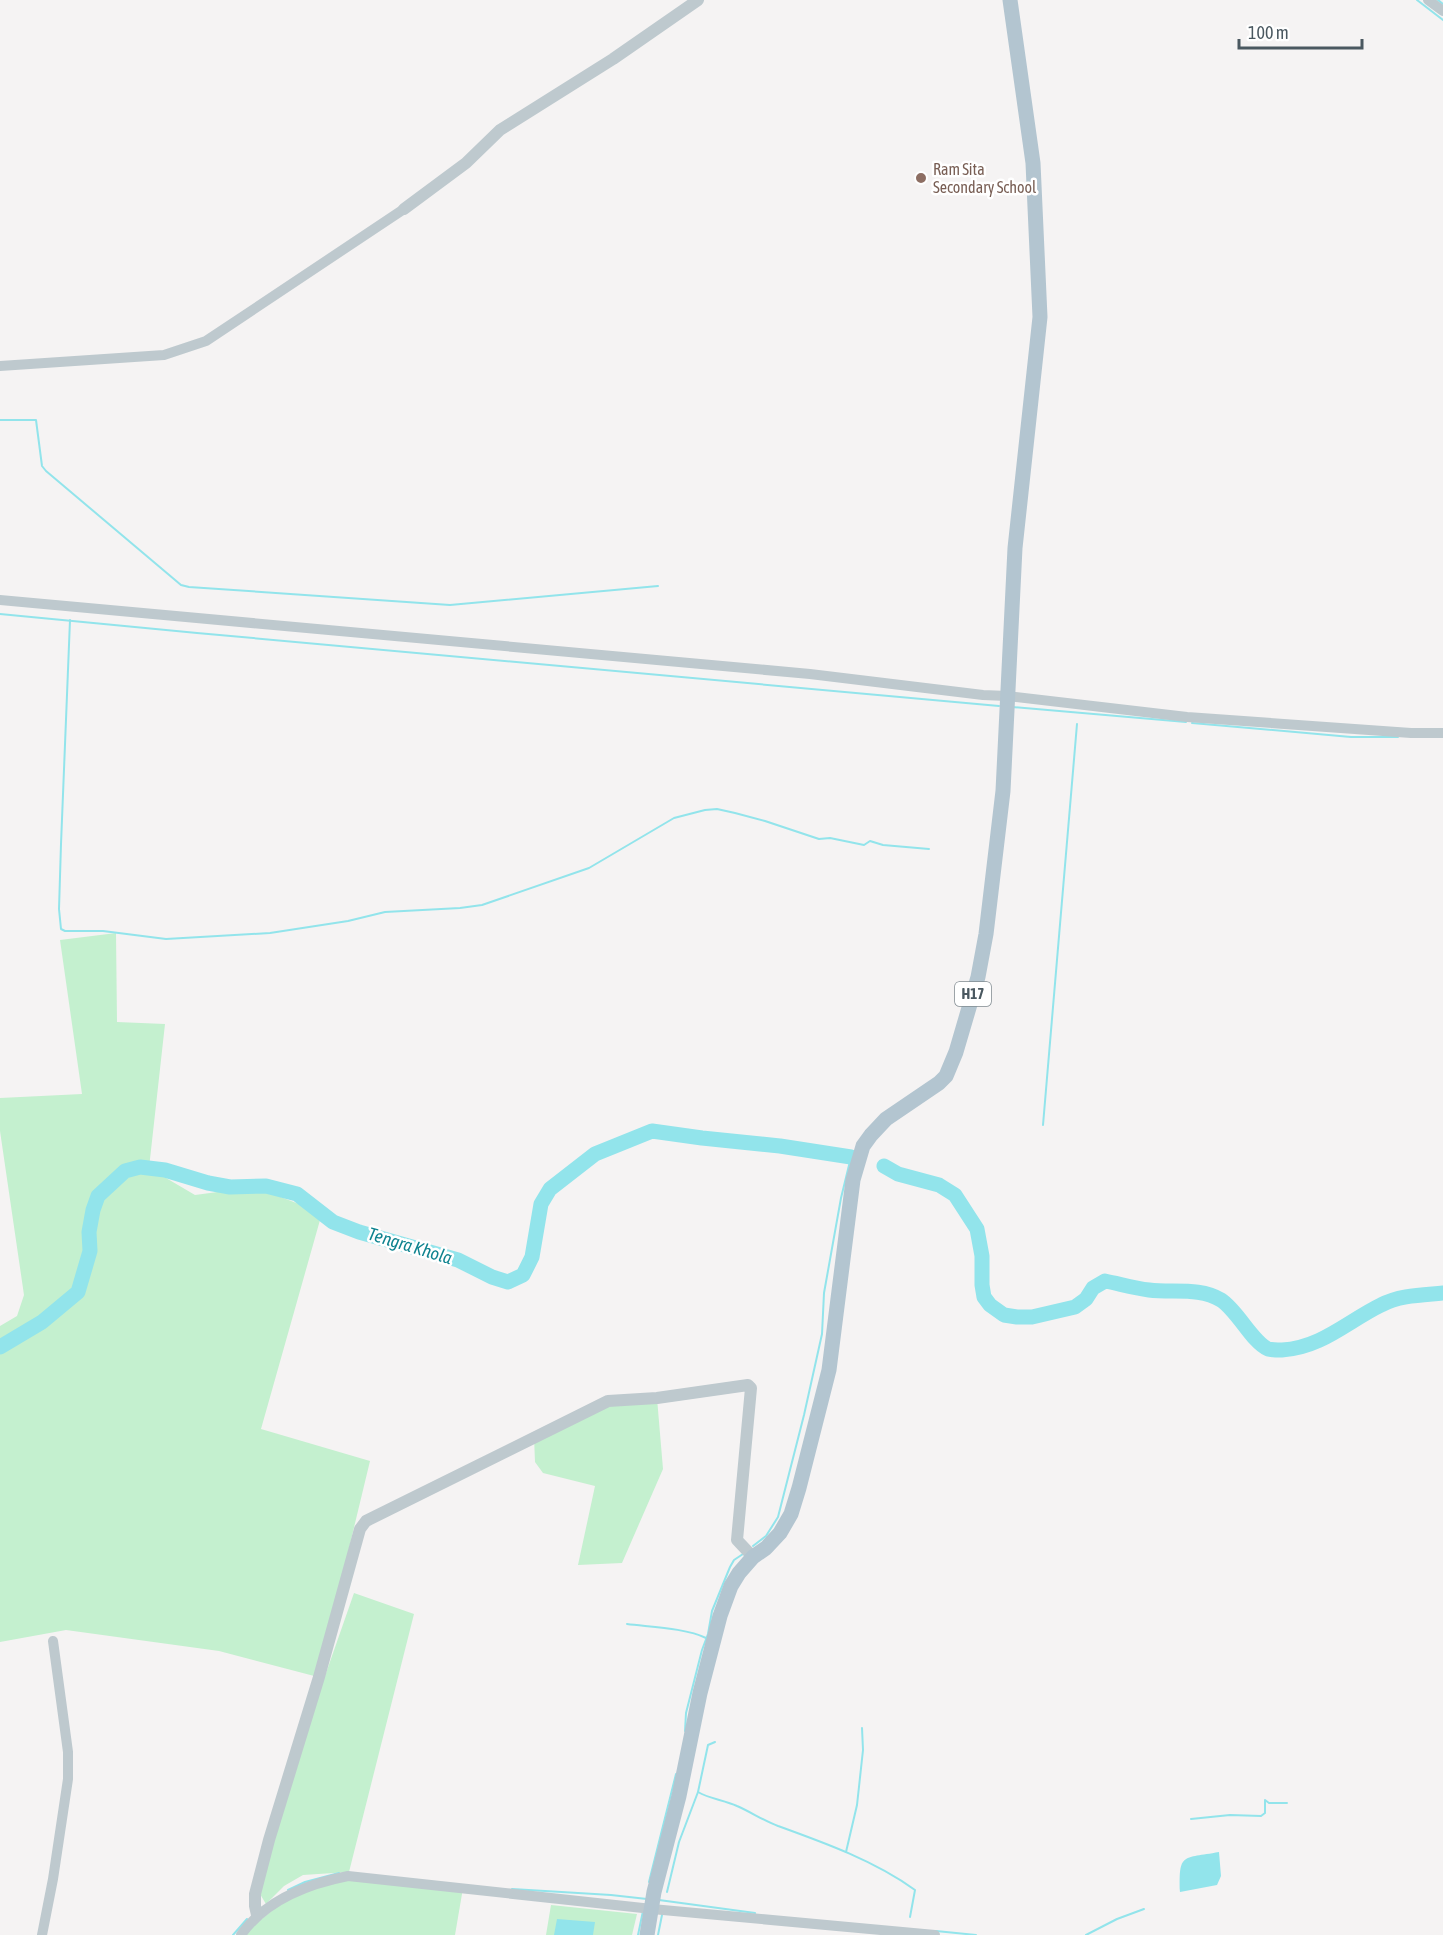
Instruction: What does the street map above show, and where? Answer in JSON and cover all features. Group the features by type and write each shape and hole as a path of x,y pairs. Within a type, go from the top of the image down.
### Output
{"main road":[{"name":"H17","path":"647,1935 654,1892 679,1796 700,1693 720,1616 731,1586 753,1557 766,1548 780,1533 791,1514 799,1488 829,1370 853,1180 863,1146 870,1135 886,1119 946,1076 956,1052 978,977 986,934 1003,791 1015,548 1040,317 1033,163 1010,0"}],"street":[{"path":"0,366 164,355 206,341 404,208 466,163 500,130 613,59 698,0"},
{"path":"1428,0 1443,11"},
{"path":"0,600 810,674 983,696 1007,696 1198,718 1411,733 1443,733"},
{"path":"257,1915 255,1894 269,1839 319,1677 360,1529 366,1521 608,1401 657,1398 748,1385 751,1388 737,1540 753,1557"},
{"path":"42,1935 68,1779 68,1752 53,1641"},
{"path":"241,1935 257,1915 295,1892 320,1881 348,1876 652,1909 935,1935"}],"green space":[{"path":"116,933 117,1022 165,1024 149,1168 195,1195 255,1187 322,1213 261,1429 370,1461 318,1677 219,1651 66,1630 0,1642 0,1326 17,1316 24,1295 0,1131 0,1098 82,1094 60,940"},
{"path":"657,1398 663,1469 622,1563 578,1565 595,1486 543,1473 535,1462 534,1437 608,1401"},
{"path":"354,1593 414,1614 349,1872 303,1875 284,1886 266,1904 257,1889 297,1756"},
{"path":"364,1877 463,1888 455,1935 242,1935 295,1892"},
{"path":"551,1905 637,1914 632,1935 546,1935"}],"water":[{"path":"1219,1852 1221,1876 1217,1885 1180,1892 1180,1870 1185,1860"},
{"path":"557,1919 595,1922 593,1935 554,1935"}],"waterway":[{"path":"1417,0 1443,20"},
{"path":"1438,0 1443,4"},
{"path":"0,420 36,420 42,466 46,471 181,585 450,605 658,586"},
{"path":"0,614 999,706"},
{"path":"70,620 59,909 61,929 65,931 103,931 166,939 270,933 348,921 385,912 482,905 589,868 674,818 705,810 717,809 735,813 819,839 830,838 864,845 870,841 883,845 929,849"},
{"path":"1012,707 1186,722"},
{"path":"1192,723 1351,737 1398,737"},
{"path":"1043,1125 1077,724"},
{"name":"Tengra Khola","path":"0,1347 42,1322 78,1292 90,1251 89,1232 98,1196 125,1171 140,1167 165,1170 230,1187 266,1186 297,1194 333,1222 359,1232 458,1260 492,1277 508,1282 523,1275 532,1257 541,1204 550,1189 595,1154 652,1131 851,1157"},
{"path":"753,1546 766,1536 778,1517 804,1415 822,1334 824,1293 841,1198 851,1157"},
{"path":"884,1166 898,1174 939,1185 955,1195 977,1229 982,1256 984,1297 990,1305 1004,1315 1032,1317 1075,1307 1086,1299 1093,1288 1105,1281 1149,1290 1204,1293 1227,1305 1262,1345 1268,1349 1282,1350 1322,1339 1369,1311 1396,1299 1443,1293"},
{"path":"685,1731 686,1713 708,1634 712,1611 730,1567 734,1560 743,1554"},
{"path":"627,1624 678,1630 706,1638"},
{"path":"846,1852 857,1805 863,1750 862,1728"},
{"path":"667,1892 679,1842 698,1792 708,1745 715,1742"},
{"path":"649,1882 676,1774"},
{"path":"698,1792 849,1853 900,1880 915,1890 910,1917"},
{"path":"1191,1819 1230,1815 1261,1816 1265,1813 1265,1800 1269,1803 1287,1803"},
{"path":"288,1890 305,1882 339,1873"},
{"path":"512,1889 647,1899"},
{"path":"659,1900 755,1913"},
{"path":"1086,1935 1117,1919 1144,1909"},
{"path":"638,1935 643,1911"},
{"path":"658,1935 662,1915"},
{"path":"233,1935 247,1919"},
{"path":"936,1931 976,1935"}],"place":[{"name":"Ram Sita Secondary School","path":"921,178"}]}
